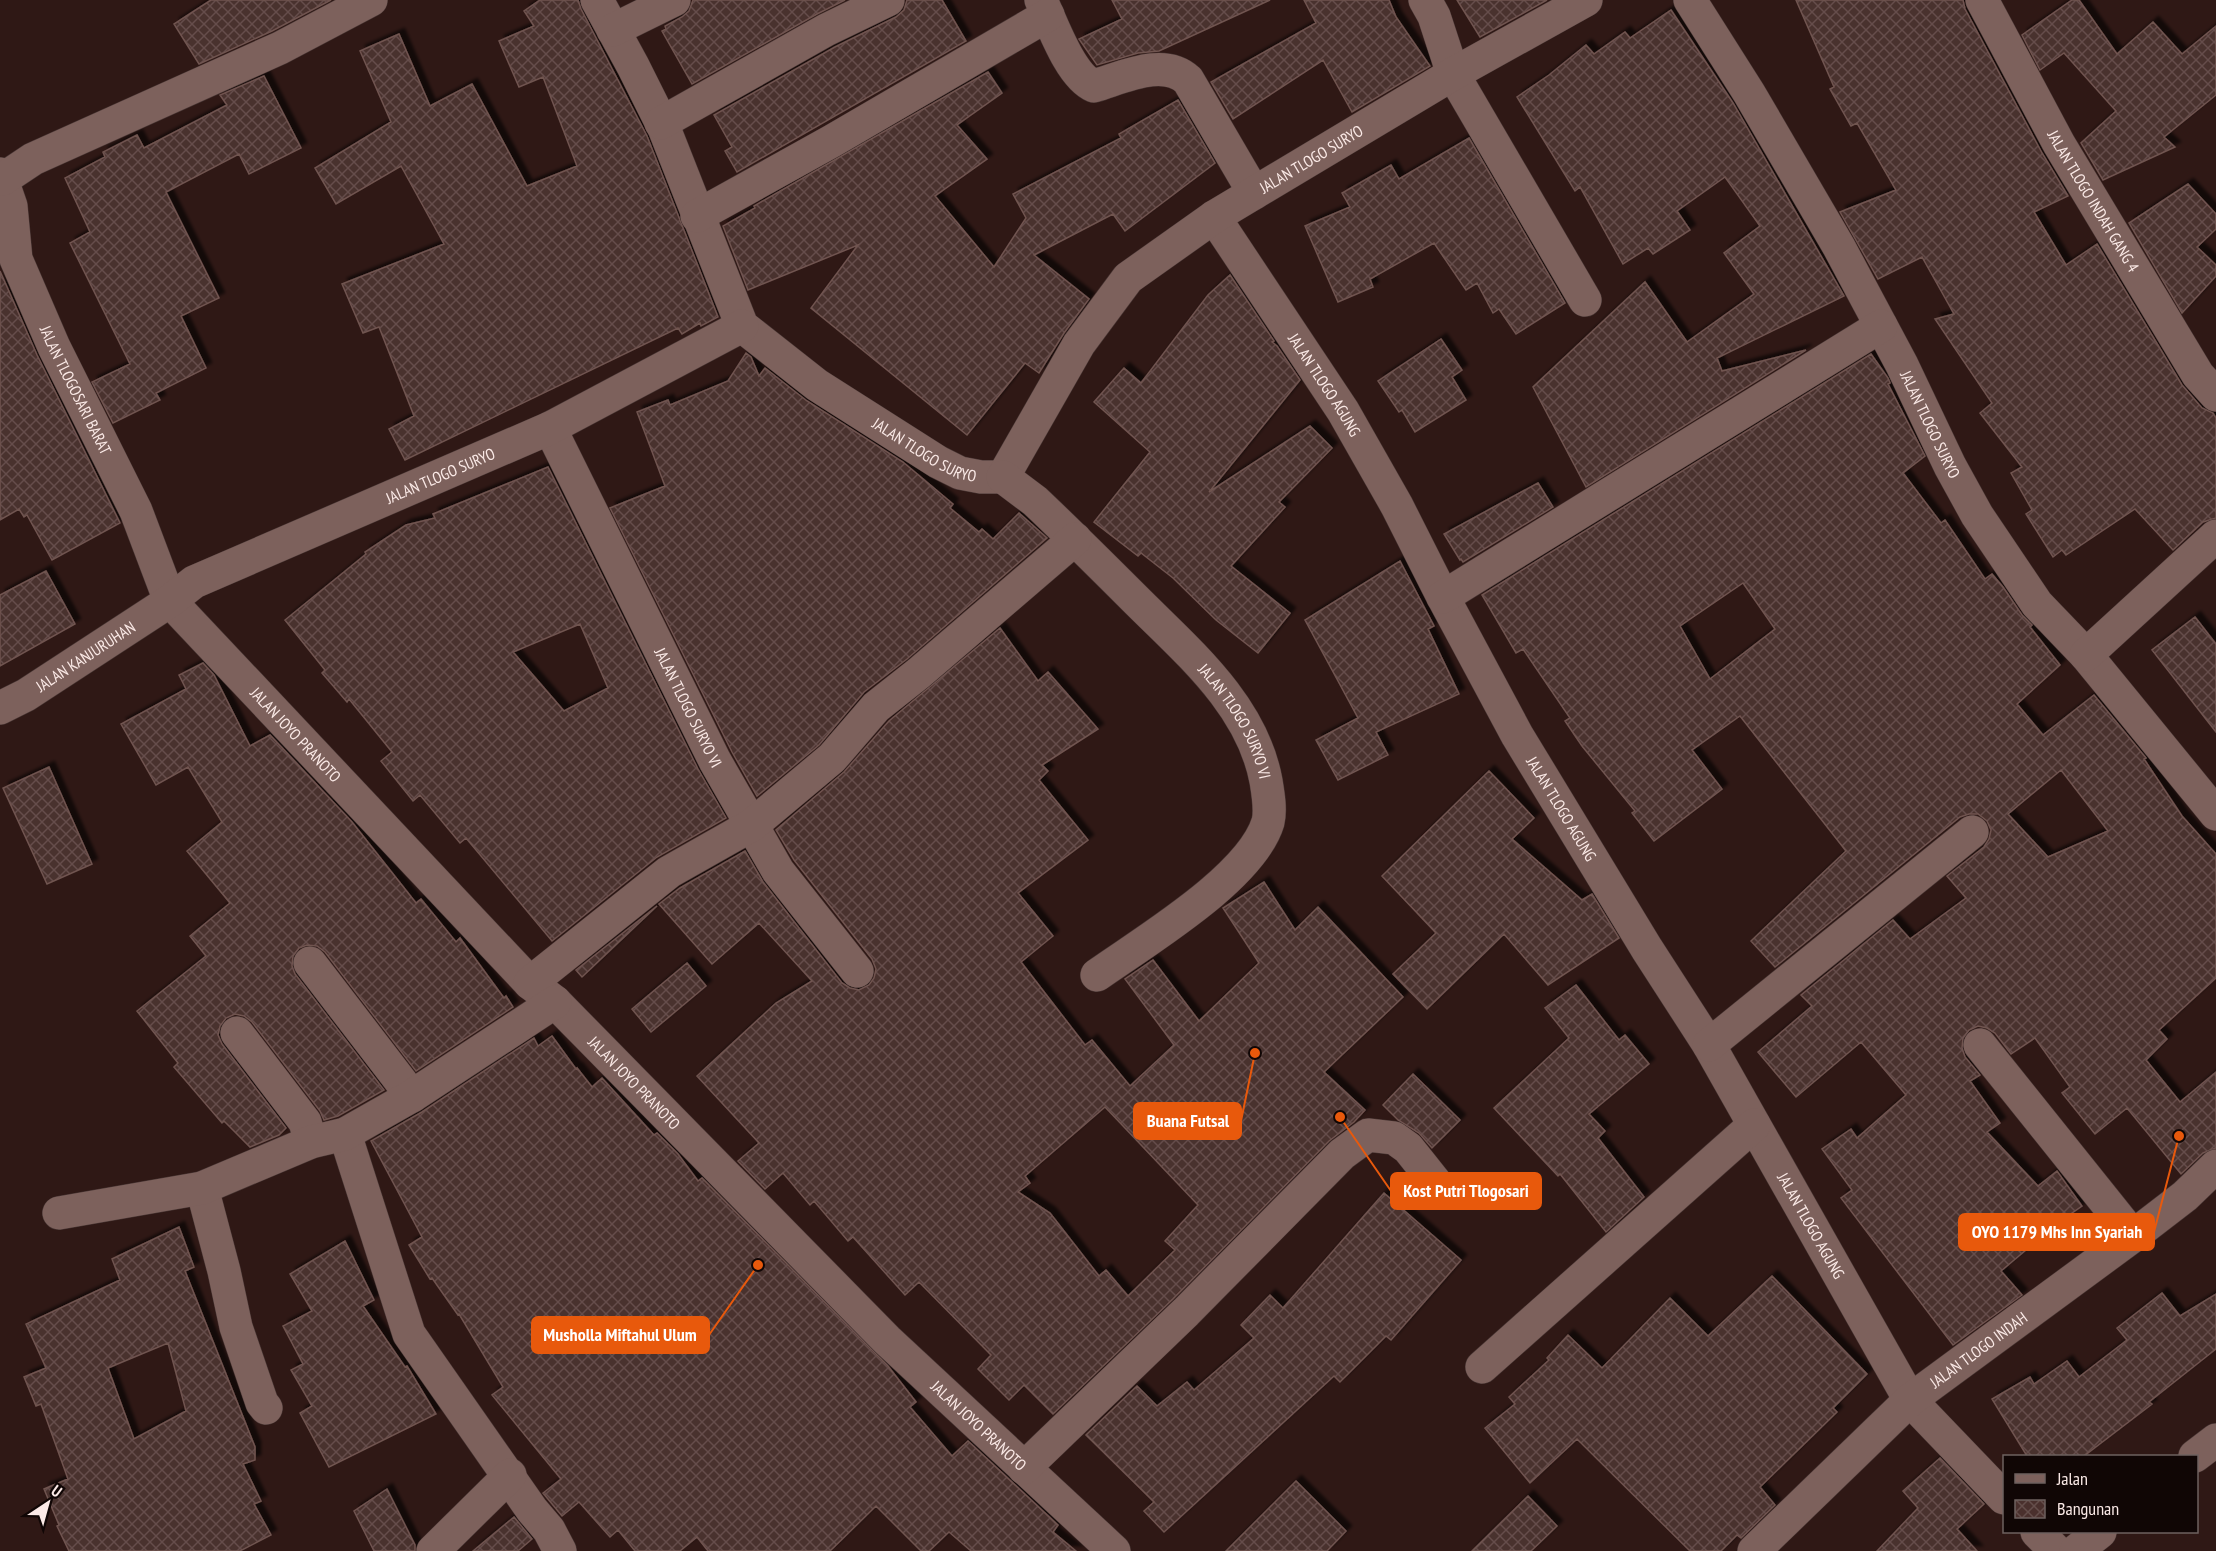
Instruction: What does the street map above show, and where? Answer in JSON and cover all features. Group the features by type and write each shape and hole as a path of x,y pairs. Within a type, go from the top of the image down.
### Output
{"street":[{"path":"2,177 33,159 280,48 371,0"},
{"path":"597,0 661,123 742,326"},
{"path":"613,30 674,0"},
{"path":"661,123 826,30 888,0"},
{"path":"1425,0 1434,16 1453,74 1585,300"},
{"name":"JALAN TLOGO SURYO","path":"170,601 194,582 550,428 742,326 817,385 938,462 960,473 981,477 1002,477 1079,344 1128,278 1215,216 1453,74 1586,0"},
{"name":"JALAN TLOGO SURYO","path":"1690,0 1749,93 1827,227 1881,326 1950,466 1977,515 2037,604 2085,655 2216,814"},
{"name":"JALAN TLOGO INDAH GANG 4","path":"1982,0 2059,144 2198,375 2216,395"},
{"path":"697,216 832,141 1045,8 1071,62 1086,83 1094,86 1158,69 1170,69 1182,74 1188,80 1254,193"},
{"name":"JALAN TLOGOSARI BARAT","path":"2,177 11,206 15,259 54,348 136,511 170,601"},
{"name":"JALAN TLOGO AGUNG","path":"1215,216 1343,411 1397,506 1516,735 1647,949 1709,1045 1910,1400 2003,1497"},
{"path":"1443,597 1881,326"},
{"name":"JALAN TLOGO SURYO VI","path":"550,428 715,761 778,871 856,971"},
{"name":"JALAN TLOGO SURYO VI","path":"1002,477 1035,501 1209,673 1244,720 1262,757 1268,792 1268,821 1251,852 1208,896 1097,975"},
{"path":"2085,655 2216,536"},
{"path":"58,1213 202,1188 311,1142 345,1134 412,1096 543,993 669,872 752,825 832,758 876,707 1075,539"},
{"name":"JALAN KANJURUHAN","path":"0,708 26,695 170,601"},
{"name":"JALAN JOYO PRANOTO","path":"170,601 543,993 848,1301 1114,1551"},
{"path":"1709,1045 1972,832"},
{"path":"310,963 412,1096"},
{"path":"237,1033 305,1122 311,1142"},
{"path":"1980,1045 2133,1236"},
{"path":"1482,1367 1754,1125"},
{"path":"345,1134 409,1334 510,1475 532,1510 549,1530 560,1551"},
{"path":"1024,1468 1186,1312 1342,1154 1368,1135 1394,1138 1408,1148 1443,1192"},
{"name":"JALAN TLOGO INDAH","path":"1754,1551 1910,1400 2133,1236 2185,1196 2216,1166"},
{"path":"202,1188 225,1271 236,1327 262,1403 266,1408"},
{"path":"2196,1455 2216,1440"},
{"path":"433,1551 510,1475"},
{"path":"2038,1533 2056,1551"},
{"path":"2076,1551 2099,1533"}],"building":[{"path":"211,0 331,0 272,31 199,64 174,24"},
{"path":"540,0 578,0 647,136 718,317 701,326 700,323 682,334 678,328 405,460 389,429 414,416 379,327 363,333 342,284 444,244 401,166 336,204 315,168 391,122 360,51 399,34 430,106 472,84 527,186 577,166 543,77 519,87 499,41 534,26 524,11"},
{"path":"693,0 845,0 692,84 662,31 666,29 665,26 689,11"},
{"path":"907,0 942,0 966,41 737,172 725,151 732,147 714,115 835,47 896,17 904,10"},
{"path":"1112,0 1270,0 1159,51 1138,53 1097,65 1079,39 1122,19"},
{"path":"1304,0 1389,0 1396,17 1430,66 1352,112 1323,60 1233,119 1211,82 1316,23"},
{"path":"1457,0 1547,0 1480,37"},
{"path":"1796,0 1963,0 1965,9 2042,153 2068,196 2034,212 2066,265 2097,244 2182,385 2202,408 2213,413 2216,418 2216,518 2203,522 2173,550 2135,509 2066,555 2062,550 2053,557 2026,514 2032,510 2011,473 2022,467 1980,413 1992,403 1935,319 1954,314 1922,257 1878,279 1840,212 1896,190 1857,123 1851,126 1830,89 1834,87"},
{"path":"2072,0 2079,0 2117,54 2153,22 2182,54 2216,26 2216,95 2164,137 2175,147 2103,180 2081,143 2116,111 2064,53 2040,70 2022,35"},
{"path":"1671,10 1733,103 1844,296 1717,358 1722,371 1806,350 1586,487 1533,387 1645,282 1687,342 1754,294 1724,253 1760,226 1725,177 1677,211 1690,230 1653,254 1648,248 1623,264 1580,187 1575,191 1517,97 1586,45 1594,54 1625,32 1630,38"},
{"path":"988,72 1002,93 957,125 987,159 935,196 994,267 1026,218 1013,194 1121,138 1119,134 1178,100 1215,163 1125,231 1113,214 1034,255 1089,299 1039,373 1025,363 967,435 811,308 858,245 748,290 723,226"},
{"path":"264,76 301,148 249,174 239,154 166,192 219,298 181,316 206,368 156,393 160,400 113,423 92,382 130,364 70,243 90,232 65,178 105,157 103,152 137,135 144,148 227,105 220,95"},
{"path":"1469,138 1565,303 1516,334 1499,309 1493,313 1477,283 1466,290 1434,243 1370,279 1373,287 1338,302 1305,226 1350,207 1342,193 1391,165 1399,179"},
{"path":"2188,184 2216,214 2216,229 2197,247 2216,265 2216,276 2182,313 2129,223"},
{"path":"0,271 37,355 120,523 52,560 27,515 24,517 19,509 0,520"},
{"path":"1230,275 1274,341 1272,342 1300,380 1209,492 1310,426 1332,448 1279,502 1285,507 1231,566 1290,613 1258,653 1216,620 1173,578 1141,553 1138,556 1094,522 1150,452 1094,402 1124,368 1141,383 1208,295"},
{"path":"1441,339 1462,370 1452,377 1466,400 1415,432 1402,410 1399,412 1378,381"},
{"path":"746,353 751,357 759,376 765,368 807,401 903,462 953,504 950,508 979,532 982,529 993,539 1019,513 1047,538 907,659 864,692 819,745 757,796 732,752 610,508 665,486 637,412 668,400 670,405 728,381"},
{"path":"1871,354 1888,378 1890,383 1888,384 1925,456 1903,473 1941,523 1945,520 1985,579 1992,574 2003,587 2022,615 2032,625 2030,627 2060,665 2017,704 2043,735 2094,695 2146,758 2144,759 2182,816 2216,854 2216,978 2159,1030 2167,1039 2146,1060 2180,1102 2216,1072 2216,1148 2203,1153 2181,1174 2127,1108 2095,1134 2062,1093 2070,1087 2035,1038 2011,1054 1995,1033 1987,1028 1978,1026 1969,1030 1963,1038 1962,1048 1965,1057 1980,1075 1970,1081 2000,1123 1987,1132 2038,1186 2057,1171 2082,1206 2023,1247 2026,1250 2001,1271 2022,1295 1953,1345 1841,1198 1852,1190 1822,1149 1851,1129 1857,1138 1906,1095 1861,1042 1796,1097 1758,1052 1812,1006 1801,995 1893,920 1910,939 1966,898 1947,876 1984,847 1991,830 1987,821 1978,814 1960,817 1775,967 1751,941 1846,851 1740,716 1692,750 1722,789 1654,841 1632,813 1635,811 1582,746 1565,721 1570,718 1523,649 1516,653 1482,595","holes":["1743,583 1775,629 1710,679 1680,626","2061,770 2108,831 2048,857 2008,814"]},
{"path":"548,467 698,769 726,818 657,857 552,941 466,838 460,843 420,795 413,801 381,761 392,752 349,699 347,702 322,673 325,670 285,620 366,554 365,552 406,525 435,518 433,514","holes":["580,624 608,688 564,711 513,652"]},
{"path":"1538,483 1553,507 1463,562 1460,560 1444,534"},
{"path":"1400,561 1434,626 1428,629 1459,694 1376,732 1388,755 1338,780 1316,740 1358,718 1305,620"},
{"path":"46,571 75,624 0,666 0,595"},
{"path":"2195,617 2216,644 2216,732 2152,650"},
{"path":"1000,628 1038,681 1048,672 1098,729 1042,765 1048,771 1039,780 1088,840 1018,893 1053,936 1021,962 1085,1045 1092,1040 1130,1086 1174,1045 1125,979 1153,960 1199,1021 1259,963 1223,908 1264,882 1295,930 1318,907 1403,997 1324,1072 1365,1110 1354,1122 1329,1141 1173,1299 1053,1414 1024,1385 1009,1400 978,1369 991,1355 919,1282 905,1295 853,1237 848,1241 814,1201 810,1205 783,1173 765,1189 738,1161 759,1143 697,1076 776,1003 812,981 759,923 712,964 659,904 680,888 745,851 763,882 842,983 859,990 869,985 876,969 872,959 794,860 776,830 844,772 889,721","holes":["1105,1107 1198,1205 1165,1241 1175,1250 1128,1296 1106,1270 1099,1276 1050,1213 1018,1192 1030,1183 1025,1176"]},
{"path":"203,663 214,675 250,746 270,735 352,822 416,903 421,899 456,942 460,938 513,1007 416,1071 325,952 317,946 307,945 299,948 293,956 292,966 295,974 384,1090 338,1116 324,1120 320,1111 252,1022 244,1016 235,1014 226,1018 220,1026 218,1035 222,1044 286,1128 279,1135 250,1147 224,1121 222,1123 174,1067 178,1063 137,1011 206,956 190,936 230,903 187,851 222,822 188,767 156,785 121,724 186,689 179,675"},
{"path":"49,767 92,864 47,884 3,788"},
{"path":"1489,771 1534,818 1512,839 1582,900 1592,894 1619,938 1548,985 1504,934 1427,1009 1393,974 1436,933 1382,876"},
{"path":"657,906 582,977 576,970"},
{"path":"687,963 706,986 651,1032 632,1009"},
{"path":"1576,985 1619,1040 1625,1035 1649,1064 1589,1114 1605,1131 1598,1138 1644,1197 1606,1232 1560,1174 1558,1176 1494,1108 1569,1038 1545,1008"},
{"path":"552,1036 592,1087 602,1078 654,1135 657,1133 678,1154 698,1181 702,1178 888,1366 916,1402 910,1407 952,1456 968,1441 1058,1525 1053,1532 1076,1551 971,1551 949,1532 929,1551 921,1551 876,1506 830,1551 708,1551 697,1537 680,1551 635,1551 618,1530 610,1537 579,1502 562,1516 543,1493 561,1479 492,1395 503,1387 459,1314 432,1278 430,1279 409,1245 422,1237 371,1141 422,1112 534,1038 538,1046"},
{"path":"1413,1074 1460,1120 1432,1148 1419,1133 1398,1120 1383,1105"},
{"path":"1384,1193 1461,1260 1391,1340 1386,1336 1340,1382 1334,1376 1164,1532 1144,1511 1154,1502 1086,1435 1137,1386 1157,1406 1187,1382 1194,1390 1254,1338 1241,1325 1270,1295 1283,1308"},
{"path":"179,1227 194,1267 185,1271 255,1447 255,1460 243,1464 261,1501 254,1504 271,1535 240,1551 69,1551 57,1526 59,1525 44,1489 68,1479 41,1404 36,1406 24,1377 46,1368 26,1324 120,1280 112,1259","holes":["168,1343 186,1411 134,1439 108,1368"]},
{"path":"345,1241 374,1300 363,1306 405,1367 407,1366 436,1414 329,1467 300,1413 312,1406 291,1370 303,1364 283,1326 312,1311 290,1274"},
{"path":"1772,1276 1867,1374 1833,1408 1837,1412 1760,1487 1775,1505 1741,1538 1737,1535 1721,1551 1690,1551 1577,1439 1530,1483 1485,1428 1515,1404 1509,1397 1549,1360 1547,1358 1568,1335 1602,1368 1670,1298 1708,1336"},
{"path":"2162,1293 2180,1316 2216,1294 2216,1349 2149,1402 2152,1404 2085,1455 2026,1455 1992,1399 2030,1377 2034,1384 2067,1361 2079,1377 2127,1340 2117,1328"},
{"path":"1940,1458 1984,1504 1957,1529 1977,1551 1877,1551 1918,1508 1903,1491"},
{"path":"1296,1481 1346,1531 1327,1551 1226,1551"},
{"path":"387,1489 415,1545 415,1551 374,1551 354,1511"},
{"path":"1528,1496 1557,1526 1531,1551 1472,1551"},
{"path":"514,1517 532,1539 518,1551 473,1551"}],"place":[{"name":"Buana Futsal","path":"1255,1053"},
{"name":"Kost Putri Tlogosari","path":"1340,1117"},
{"name":"OYO 1179 Mhs Inn Syariah","path":"2179,1136"},
{"name":"Musholla Miftahul Ulum","path":"758,1265"}]}
